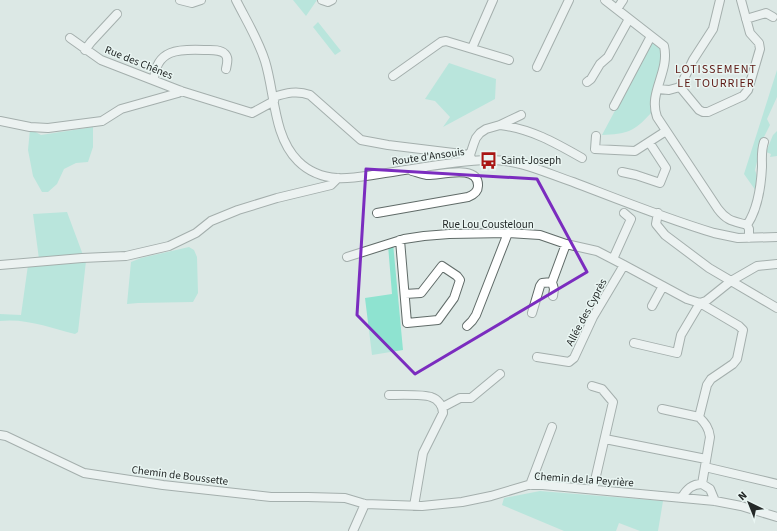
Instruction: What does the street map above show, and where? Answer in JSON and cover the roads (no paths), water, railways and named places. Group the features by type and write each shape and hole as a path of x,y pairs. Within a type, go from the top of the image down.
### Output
{"street":[{"path":"180,0 192,2 201,0"},
{"name":"Route d'Ansouis","path":"236,0 258,43 264,60 280,127 290,151 305,167 326,176 338,178 409,170 471,158 499,160 519,164 714,233 738,238 776,237"},
{"path":"322,0 328,2 332,0"},
{"path":"472,48 493,0"},
{"path":"537,67 569,0"},
{"path":"605,0 664,46 665,53 663,71 654,106 657,117 723,216 730,220 747,224"},
{"path":"617,9 623,0"},
{"path":"658,89 668,90 680,86 693,60 713,29 720,0"},
{"path":"680,86 699,110 703,112 708,112 743,96 748,90 760,49 759,43 750,33 741,0"},
{"path":"746,19 766,13 773,17"},
{"path":"85,50 117,14"},
{"path":"587,82 591,79 600,64 608,56 629,18"},
{"path":"614,106 651,36"},
{"name":"Rue des Chênes","path":"70,38 101,60 181,91 252,113 274,99 293,92 303,92 310,96 361,140 471,158"},
{"path":"393,76 441,42 446,41 509,60"},
{"path":"154,80 155,71 161,59 177,50 186,49 220,51 225,54 227,58 228,62 226,68"},
{"path":"0,121 30,127 48,128 102,121 121,109 181,91"},
{"path":"500,125 521,115"},
{"path":"471,158 476,138 480,133 492,126 500,125 517,127 547,138 582,158"},
{"path":"596,136 595,149 635,151 666,131"},
{"path":"622,172 660,183 666,168 649,142"},
{"path":"747,224 752,216 759,192 762,166 761,153 764,142"},
{"path":"377,213 468,197 474,194 477,190 477,181 468,173 457,172 427,175 409,170"},
{"path":"0,265 126,256 169,246 196,233 211,221 235,211 278,198 331,185 338,178"},
{"path":"613,259 631,219 624,213"},
{"path":"658,213 656,224 665,235 709,268 777,308"},
{"path":"747,224 749,229 749,238"},
{"path":"467,326 476,315 508,233"},
{"name":"Rue Lou Cousteloun","path":"347,257 400,240 449,234 508,233 540,235 597,252 613,259 687,299 700,303 739,326 743,332 737,359 733,364 711,379 707,385 700,417"},
{"path":"400,240 407,323 438,320 454,298 460,280 457,276 442,266 421,293 405,294"},
{"path":"553,296 554,289 552,282 566,244"},
{"path":"634,343 676,353 681,335 700,303 706,301 731,281 757,266 777,264"},
{"name":"Allée des Cyprès","path":"537,357 569,362 574,358 593,317 624,265"},
{"path":"532,313 540,286 542,283 552,282"},
{"path":"652,306 663,286"},
{"path":"443,408 460,398 471,398 500,374"},
{"path":"592,386 602,390 613,402 594,490"},
{"path":"390,395 430,396 443,408 443,413 423,453 414,506"},
{"path":"662,409 700,417 709,430 710,437 702,484"},
{"path":"530,485 552,427"},
{"name":"Chemin de Boussette","path":"0,435 6,436 84,473 163,485 271,497 345,498 365,504"},
{"path":"605,439 705,463 777,484"},
{"path":"682,497 692,485 702,484 710,489 714,500"},
{"name":"Chemin de la Peyrière","path":"365,504 414,506 462,502 530,485 543,485 714,500 741,506 777,517"},
{"path":"353,531 365,504"}],"place":[{"name":"Saint-Joseph","path":"488,160"}],"district":[{"name":"LOTISSEMENT LE TOURRIER","path":"716,76"}]}
